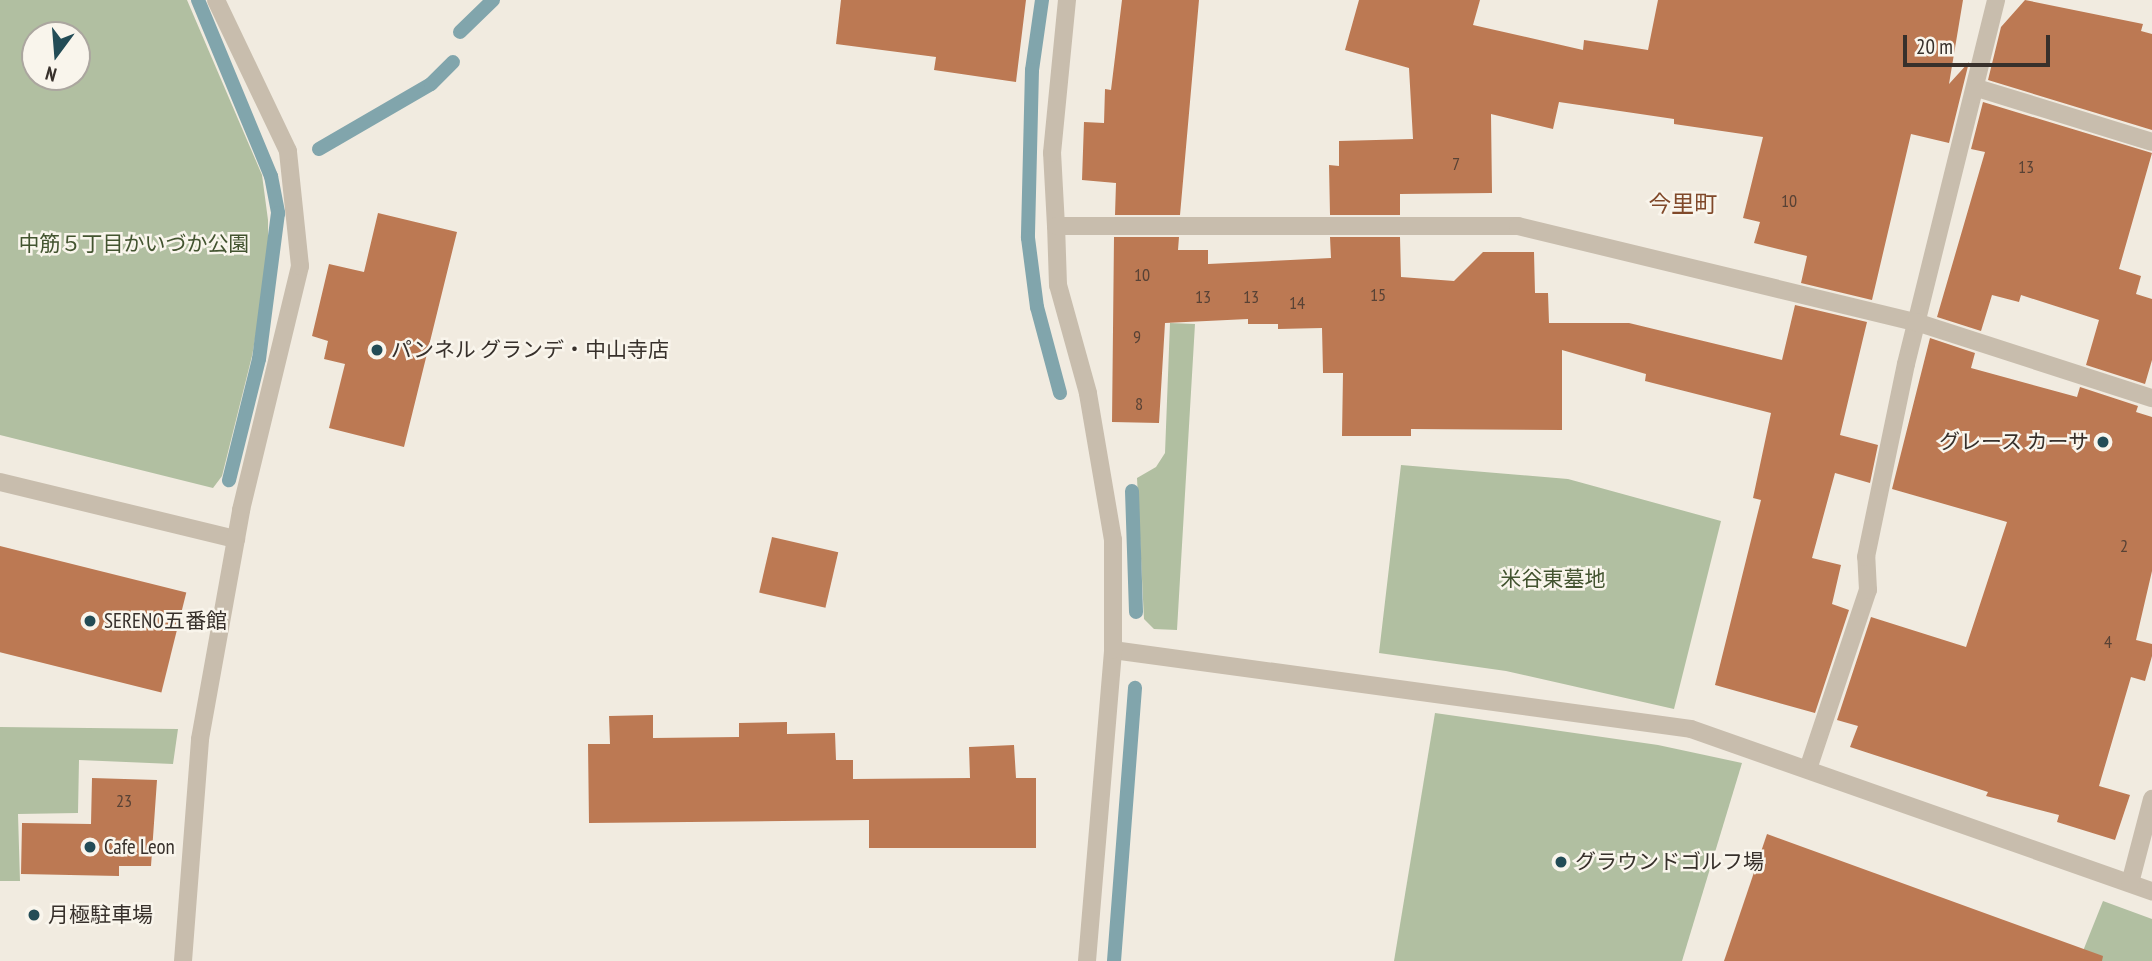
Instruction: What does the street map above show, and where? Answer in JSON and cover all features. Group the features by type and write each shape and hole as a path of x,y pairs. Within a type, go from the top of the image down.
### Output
{"street":[{"path":"183,961 200,739 236,539 300,266 288,151 216,0"},
{"path":"1067,0 1052,153 1058,285 1088,393 1113,540 1113,650 1087,961"},
{"path":"1808,769 1868,590 1866,557 1916,322 1996,0"},
{"path":"1976,88 2152,142"},
{"path":"1056,226 1518,226 1916,322 2152,398"},
{"path":"0,482 236,539"},
{"path":"1113,650 1692,729 2152,891"},
{"path":"2130,883 2152,799"}],"green space":[{"name":"中筋５丁目かいづか公園","path":"0,0 187,0 262,175 268,220 268,266 252,356 222,476 213,488 0,435"},
{"path":"1170,323 1195,324 1177,630 1154,629 1144,619 1137,478 1156,467 1165,453"},
{"name":"米谷東墓地","path":"1401,465 1568,479 1721,521 1674,709 1506,671 1379,653"},
{"name":"グラウンドゴルフ場","path":"1435,713 1658,745 1742,763 1682,961 1394,961"},
{"path":"0,727 178,729 173,764 79,760 78,813 18,814 20,881 0,881"},
{"path":"2103,901 2152,919 2152,961 2079,961"}],"building":[{"path":"841,0 1026,0 1016,82 934,70 936,57 836,44"},
{"path":"1122,0 1199,0 1180,215 1115,215 1116,183 1082,180 1084,122 1104,123 1105,89 1111,90"},
{"path":"1359,0 1480,0 1473,25 1583,50 1584,40 1648,50 1658,0 1963,0 1949,84 1969,62 1949,143 1911,134 1872,300 1801,283 1807,256 1754,243 1760,222 1743,218 1763,137 1674,124 1674,119 1559,102 1553,129 1491,114 1492,193 1400,194 1400,215 1330,215 1329,165 1339,166 1339,141 1413,139 1409,68 1345,50"},
{"path":"2025,0 2143,24 2141,31 2152,34 2152,130 1988,80 2001,27"},
{"path":"1983,102 2152,153 2119,269 2141,276 2136,294 2152,299 2152,360 2145,384 2086,365 2099,320 2021,295 2019,302 1992,295 1981,331 1937,317 1985,152 1971,149"},
{"name":"パンネル グランデ・中山寺店","path":"378,213 457,232 404,447 329,428 345,364 324,359 328,341 312,336 329,264 364,272"},
{"path":"1114,237 1179,237 1178,250 1208,250 1208,264 1331,258 1330,237 1400,237 1401,277 1454,281 1483,252 1534,252 1535,293 1548,293 1549,323 1629,323 1782,360 1795,305 1867,322 1840,435 1878,445 1870,483 1835,473 1812,558 1841,565 1832,604 1849,610 1815,713 1715,685 1761,500 1753,498 1771,413 1645,381 1646,374 1562,350 1562,430 1411,429 1411,436 1342,436 1343,373 1323,373 1322,328 1278,329 1278,324 1248,324 1248,319 1165,323 1159,423 1112,422"},
{"path":"1930,338 1975,353 1971,368 2077,397 2080,387 2138,406 2136,412 2152,417 2152,571 2136,640 2152,644 2152,656 2145,681 2131,677 2099,786 2130,795 2115,840 2057,822 2059,815 1986,796 1988,792 1850,747 1858,726 1837,720 1871,617 1966,647 2007,522 1892,489"},
{"path":"772,537 838,552 825,608 759,593"},
{"name":"SERENO五番館","path":"0,546 186,592 161,692 0,652"},
{"path":"653,715 653,738 739,737 739,723 787,722 787,734 835,733 836,760 853,760 853,779 970,778 969,747 1014,745 1016,778 1036,778 1036,848 869,848 869,820 589,823 588,744 610,744 609,716"},
{"path":"92,778 157,780 151,866 119,866 119,876 21,874 22,823 91,824"},
{"path":"1767,834 2103,956 2102,961 1724,961"}],"waterway":[{"path":"198,0 271,176 278,213 259,359 229,480"},
{"path":"460,32 493,0"},
{"path":"1042,0 1032,70 1028,238 1037,307 1060,393"},
{"path":"319,149 431,84 453,62"},
{"path":"1132,491 1136,612"},
{"path":"1114,961 1135,688"}],"place":[{"name":"パンネル グランデ・中山寺店","path":"377,350"},
{"name":"グレース カーサ","path":"2103,442"},
{"name":"SERENO五番館","path":"90,621"},
{"name":"Cafe Leon","path":"90,847"},
{"name":"グラウンドゴルフ場","path":"1561,862"},
{"name":"月極駐車場","path":"34,915"}],"district":[{"name":"今里町","path":"1683,204"}]}
